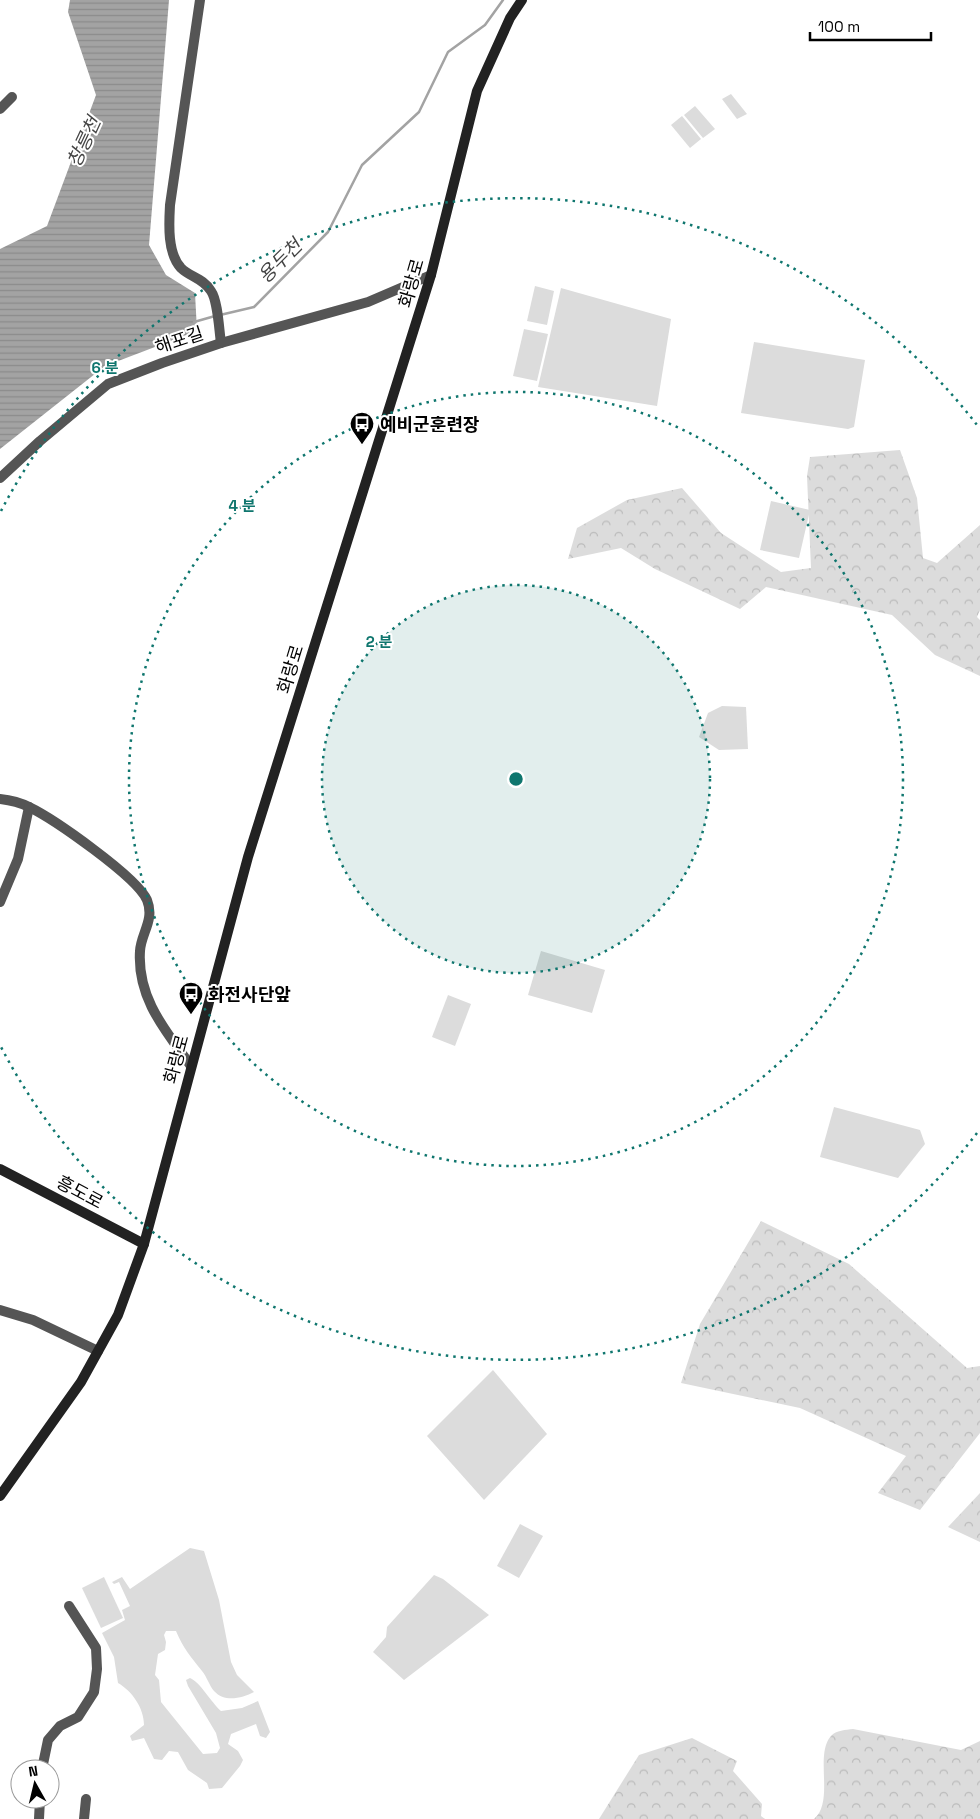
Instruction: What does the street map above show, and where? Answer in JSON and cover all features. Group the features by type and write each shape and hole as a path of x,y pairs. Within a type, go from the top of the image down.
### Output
{"main road":[{"name":"화랑로","path":"0,1496 81,1382 118,1315 144,1244 248,857 431,275 478,91 510,18 522,0"},
{"name":"흥도로","path":"0,1169 144,1244"}],"street":[{"name":"해포길","path":"0,478 40,441 108,384 221,343 212,292 201,278 180,268 171,248 168,230 170,204 200,0"},
{"path":"0,109 12,97"},
{"path":"221,343 368,302 431,275"},
{"path":"0,799 29,807 70,832 136,885 146,899 150,911 149,921 140,949 140,975 146,996 156,1016 191,1066"},
{"path":"0,902 18,859 29,807"},
{"path":"0,1310 33,1320 98,1351"},
{"path":"44,1759 48,1740 60,1726 78,1717 94,1692 97,1669 96,1648 69,1606"},
{"path":"84,1819 86,1799"}],"green space":[{"path":"731,94 747,114 737,119 722,99"},
{"path":"695,106 715,129 703,138 684,115"},
{"path":"682,116 701,139 690,148 671,125"},
{"path":"535,286 554,291 547,325 527,321"},
{"path":"561,288 671,319 657,406 538,387"},
{"path":"524,329 548,334 537,381 513,376"},
{"path":"754,342 865,360 854,427 848,429 741,413"},
{"path":"900,450 917,498 923,558 937,563 980,525 980,610 977,617 980,620 980,676 935,655 892,615 766,587 740,609 655,569 621,548 568,559 577,528 627,500 682,488 721,533 781,572 811,568 807,476 810,457"},
{"path":"771,501 810,510 799,558 760,550"},
{"path":"722,706 746,707 748,749 719,750 699,737 708,713"},
{"path":"541,951 605,970 592,1013 528,995"},
{"path":"448,995 471,1004 455,1046 432,1037"},
{"path":"834,1107 920,1130 925,1144 898,1178 820,1157"},
{"path":"761,1221 849,1264 967,1368 980,1366 980,1433 920,1510 878,1493 906,1456 800,1408 681,1383 700,1324"},
{"path":"493,1370 547,1434 484,1500 427,1436"},
{"path":"980,1493 980,1542 948,1527"},
{"path":"520,1524 543,1536 519,1578 497,1566"},
{"path":"190,1548 204,1551 219,1600 231,1662 237,1675 254,1692 234,1698 218,1695 181,1642 176,1631 166,1631 164,1635 166,1642 165,1650 158,1654 155,1675 159,1680 161,1702 203,1754 217,1753 220,1748 216,1733 188,1686 186,1680 190,1678 198,1684 221,1711 242,1708 258,1701 270,1732 266,1738 260,1736 256,1724 231,1734 228,1744 238,1751 243,1760 222,1788 209,1789 207,1783 188,1770 178,1752 169,1751 162,1760 154,1759 144,1738 132,1741 130,1736 144,1725 142,1712 132,1695 118,1683 114,1657 102,1633 125,1620 122,1610 130,1606 119,1582 114,1584 112,1582 122,1577 130,1589"},
{"path":"434,1575 443,1579 489,1615 404,1680 373,1652 386,1637 387,1627"},
{"path":"104,1577 123,1618 101,1628 82,1588"},
{"path":"853,1729 961,1750 980,1741 980,1819 814,1819 820,1811 823,1801 826,1744 831,1736 836,1733"},
{"path":"692,1738 737,1761 733,1771 762,1804 761,1816 765,1819 599,1819 639,1755"}],"water":[{"name":"창릉천","path":"70,0 169,0 149,245 166,275 195,293 197,331 105,366 0,449 0,249 47,226 96,95 68,12"}],"waterway":[{"name":"용두천","path":"220,315 254,307 328,232 362,165 419,112 448,52 485,25 503,0"},
{"name":"용두천","path":"194,322 215,316"}],"place":[{"name":"예비군훈련장","path":"362,445"},
{"name":"화전사단앞","path":"191,1015"}]}
